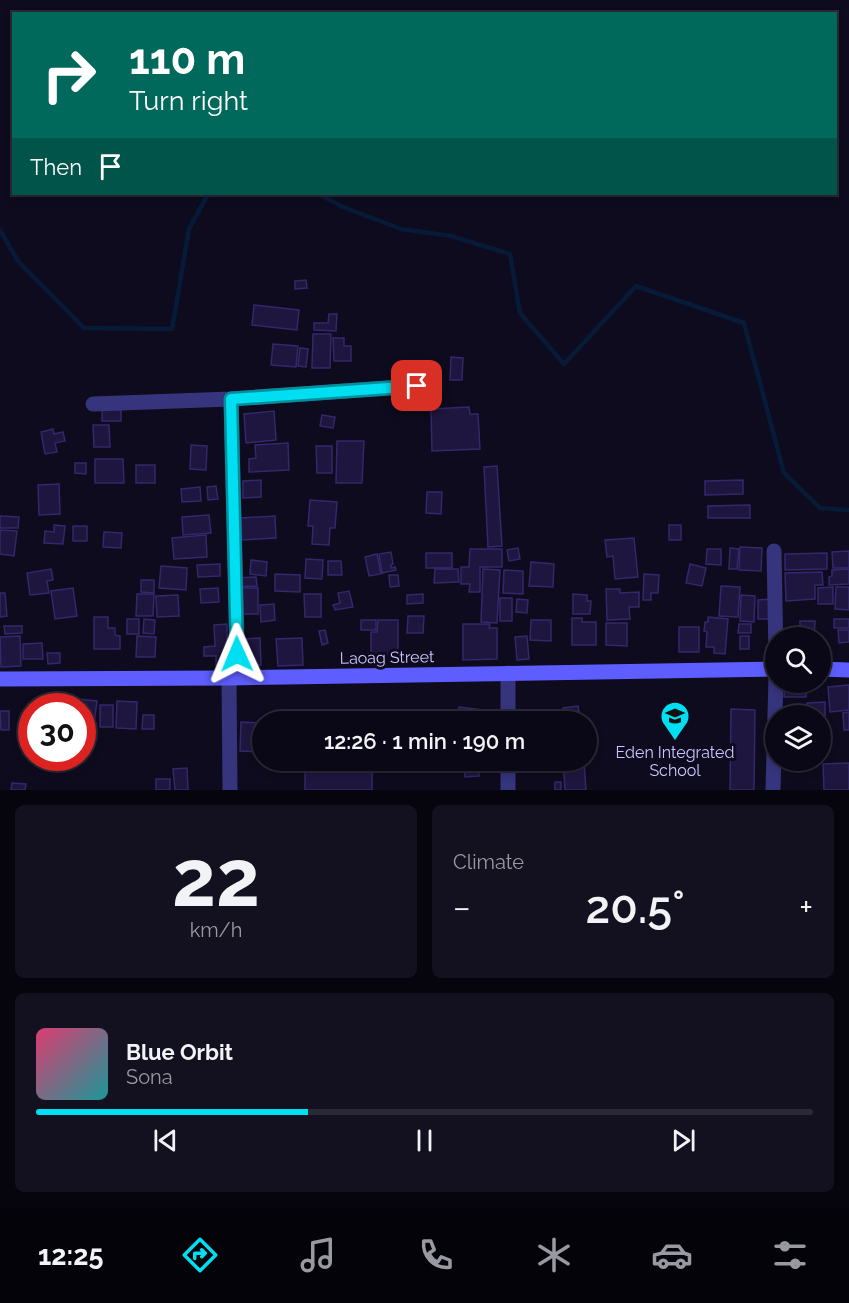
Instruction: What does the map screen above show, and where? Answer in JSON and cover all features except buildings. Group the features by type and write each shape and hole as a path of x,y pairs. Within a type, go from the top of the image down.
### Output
{"street":[{"path":"93,404 231,399 417,386"},
{"path":"230,790 233,678 231,399"},
{"path":"774,551 775,627"},
{"name":"Laoag Street","path":"0,679 233,678 765,669"},
{"path":"831,669 849,670"},
{"path":"508,673 508,711"},
{"path":"773,790 776,693"},
{"path":"508,771 508,790"}],"waterway":[{"path":"0,230 18,261 84,328 172,329 189,229 207,195"},
{"path":"321,195 343,207 401,229 451,236 510,254 520,313 564,364 636,286 744,323 784,473 820,508 849,510"}],"place":[{"name":"Eden Integrated School","path":"675,742"}],"route":[{"path":"237,654 231,399 417,386"}]}
